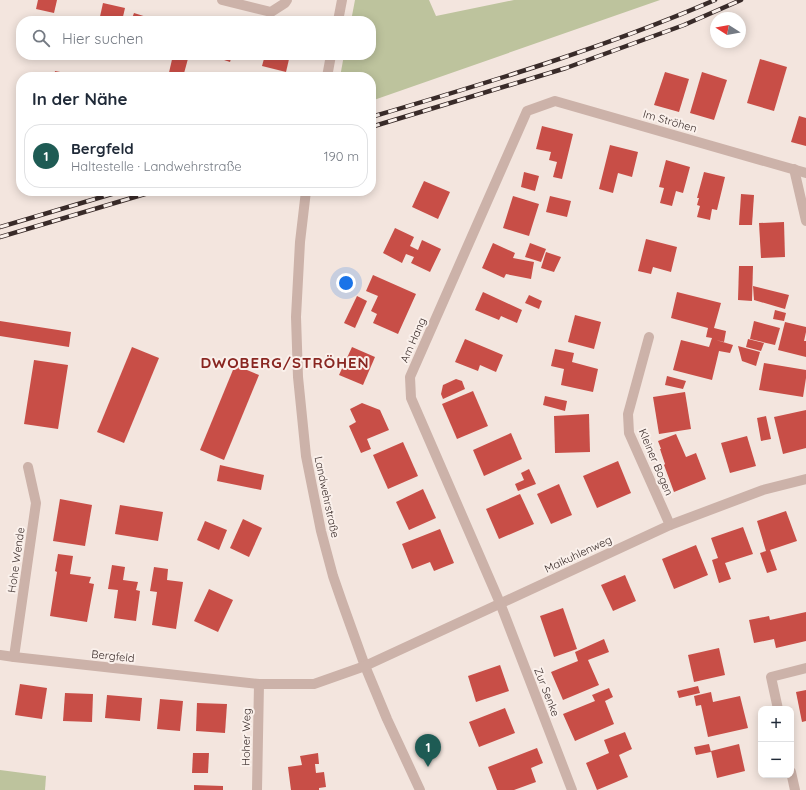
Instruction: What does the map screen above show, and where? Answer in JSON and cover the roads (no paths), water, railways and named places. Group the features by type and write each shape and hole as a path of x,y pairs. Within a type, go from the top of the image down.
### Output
{"street":[{"path":"222,0 271,12 287,0"},
{"path":"339,16 342,0"},
{"path":"327,72 330,60"},
{"name":"Im Ströhen","path":"527,111 555,101 806,173"},
{"name":"Am Hang","path":"500,603 411,398 410,377 527,111"},
{"path":"794,169 806,222"},
{"name":"Landwehrstraße","path":"305,196 300,242 296,317 298,377 306,456 321,531 333,576 365,666 420,790"},
{"name":"Kleiner Bogen","path":"649,337 628,414 629,432 670,525"},
{"name":"Hohe Wende","path":"14,657 36,503 28,467"},
{"name":"Maikuhlenweg","path":"365,666 670,525 763,490 806,479"},
{"name":"Zur Senke","path":"500,603 572,790"},
{"name":"Bergfeld","path":"0,655 259,684 314,684 365,666"},
{"path":"777,706 771,677 806,668"},
{"name":"Hoher Weg","path":"257,790 259,684"},
{"path":"792,778 795,790"}],"railway":[{"path":"376,116 545,64 631,34 715,0"},
{"path":"376,125 566,68 684,25 741,0"},
{"path":"0,227 105,196"},
{"path":"0,237 138,196"}],"place":[{"name":"Bergfeld","path":"428,767"}],"district":[{"name":"DWOBERG/STRÖHEN","path":"285,363"}]}
